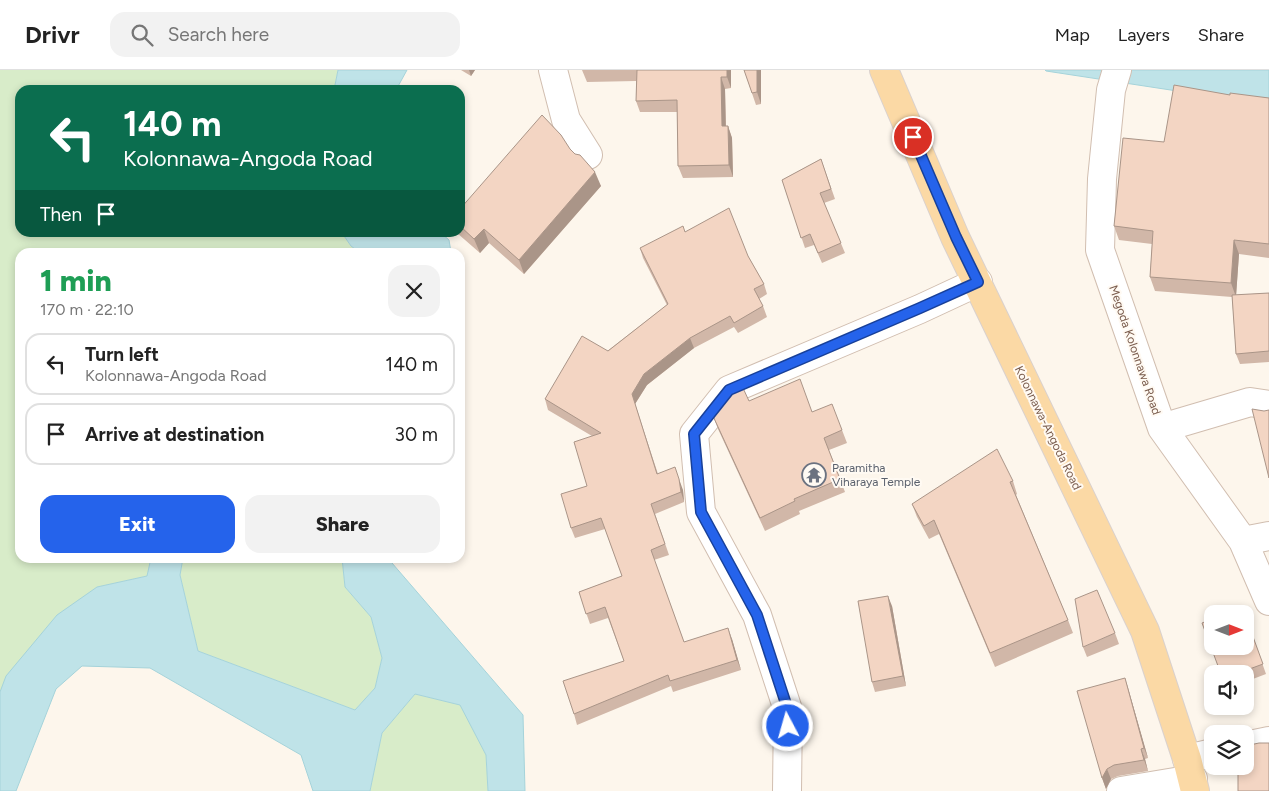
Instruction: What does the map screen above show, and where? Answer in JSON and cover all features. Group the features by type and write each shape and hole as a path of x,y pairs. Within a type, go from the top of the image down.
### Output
{"main road":[{"name":"Kolonnawa-Angoda Road","path":"884,70 956,237 1145,631 1197,770"}],"street":[{"path":"554,70 566,120 588,155"},
{"name":"Megoda Kolonnawa Road","path":"1114,80 1102,179 1100,250 1162,428 1256,539 1269,601"},
{"path":"787,791 788,710 757,615 701,512 694,434 729,390 978,282"},
{"path":"1162,428 1250,402 1269,405"},
{"path":"1254,744 1269,741"},
{"path":"1121,791 1197,770"}],"green space":[{"path":"0,70 338,70 335,85 15,85 15,237 345,237 354,248 15,248 15,563 150,563 147,576 98,587 0,692"},
{"path":"182,563 343,563 345,587 371,617 382,658 375,688 355,710 198,651 180,575"},
{"path":"415,694 461,705 486,755 488,791 370,791 382,733"}],"water":[{"path":"338,70 407,70 399,85 335,85"},
{"path":"1269,70 1269,105 1046,71"},
{"path":"345,237 446,237 449,240 450,248 354,248"},
{"path":"150,563 182,563 180,575 198,651 355,710 375,688 382,658 371,617 345,587 343,563 392,563 523,715 525,791 488,791 486,755 460,705 415,694 382,733 370,791 313,791 301,755 150,668 82,666 56,689 16,791 0,791 0,692 6,676 57,615 97,587 147,576"}],"building":[{"path":"637,70 727,70 727,77 721,77 722,126 728,126 729,165 678,166 677,100 636,101"},
{"path":"744,70 757,70 757,92 752,93"},
{"path":"1174,85 1230,95 1230,93 1269,98 1269,244 1234,240 1231,283 1150,277 1153,231 1114,226 1123,138 1164,142"},
{"path":"542,115 561,135 570,149 575,154 580,155 595,172 519,260 484,229 474,239 465,231 465,203"},
{"path":"821,159 831,189 820,193 841,243 818,253 810,234 801,238 782,180"},
{"path":"729,208 748,256 764,284 754,289 763,306 734,323 730,316 690,338 644,374 632,394 657,474 675,467 679,479 681,492 651,504 665,544 651,550 684,642 728,628 737,660 670,681 668,675 574,714 563,681 624,661 605,607 586,614 579,592 622,576 601,518 571,528 561,494 587,486 574,442 601,433 545,399 582,336 608,351 668,304 640,248 683,226 685,232"},
{"path":"1269,293 1269,351 1236,354 1232,295"},
{"path":"800,379 812,412 832,404 842,430 824,438 840,479 794,499 795,501 760,518 713,416 732,393 743,388 749,401"},
{"path":"1252,409 1269,410 1269,478"},
{"path":"997,449 1013,481 1010,482 1068,620 990,653 934,520 924,526 912,504"},
{"path":"1097,590 1115,633 1083,647 1075,599"},
{"path":"888,596 903,676 872,682 858,601"},
{"path":"1254,640 1263,664 1254,667 1254,665 1218,665 1214,655 1254,655"},
{"path":"1125,678 1144,748 1141,749 1144,760 1114,765 1107,769 1102,778 1077,691"},
{"path":"1269,743 1269,791 1238,791 1238,775 1254,775 1254,744"}],"place":[{"name":"Paramitha Viharaya Temple","path":"814,475"}],"route":[{"path":"788,726 788,710 757,615 701,512 694,434 729,390 978,282 956,237 913,137"}]}
